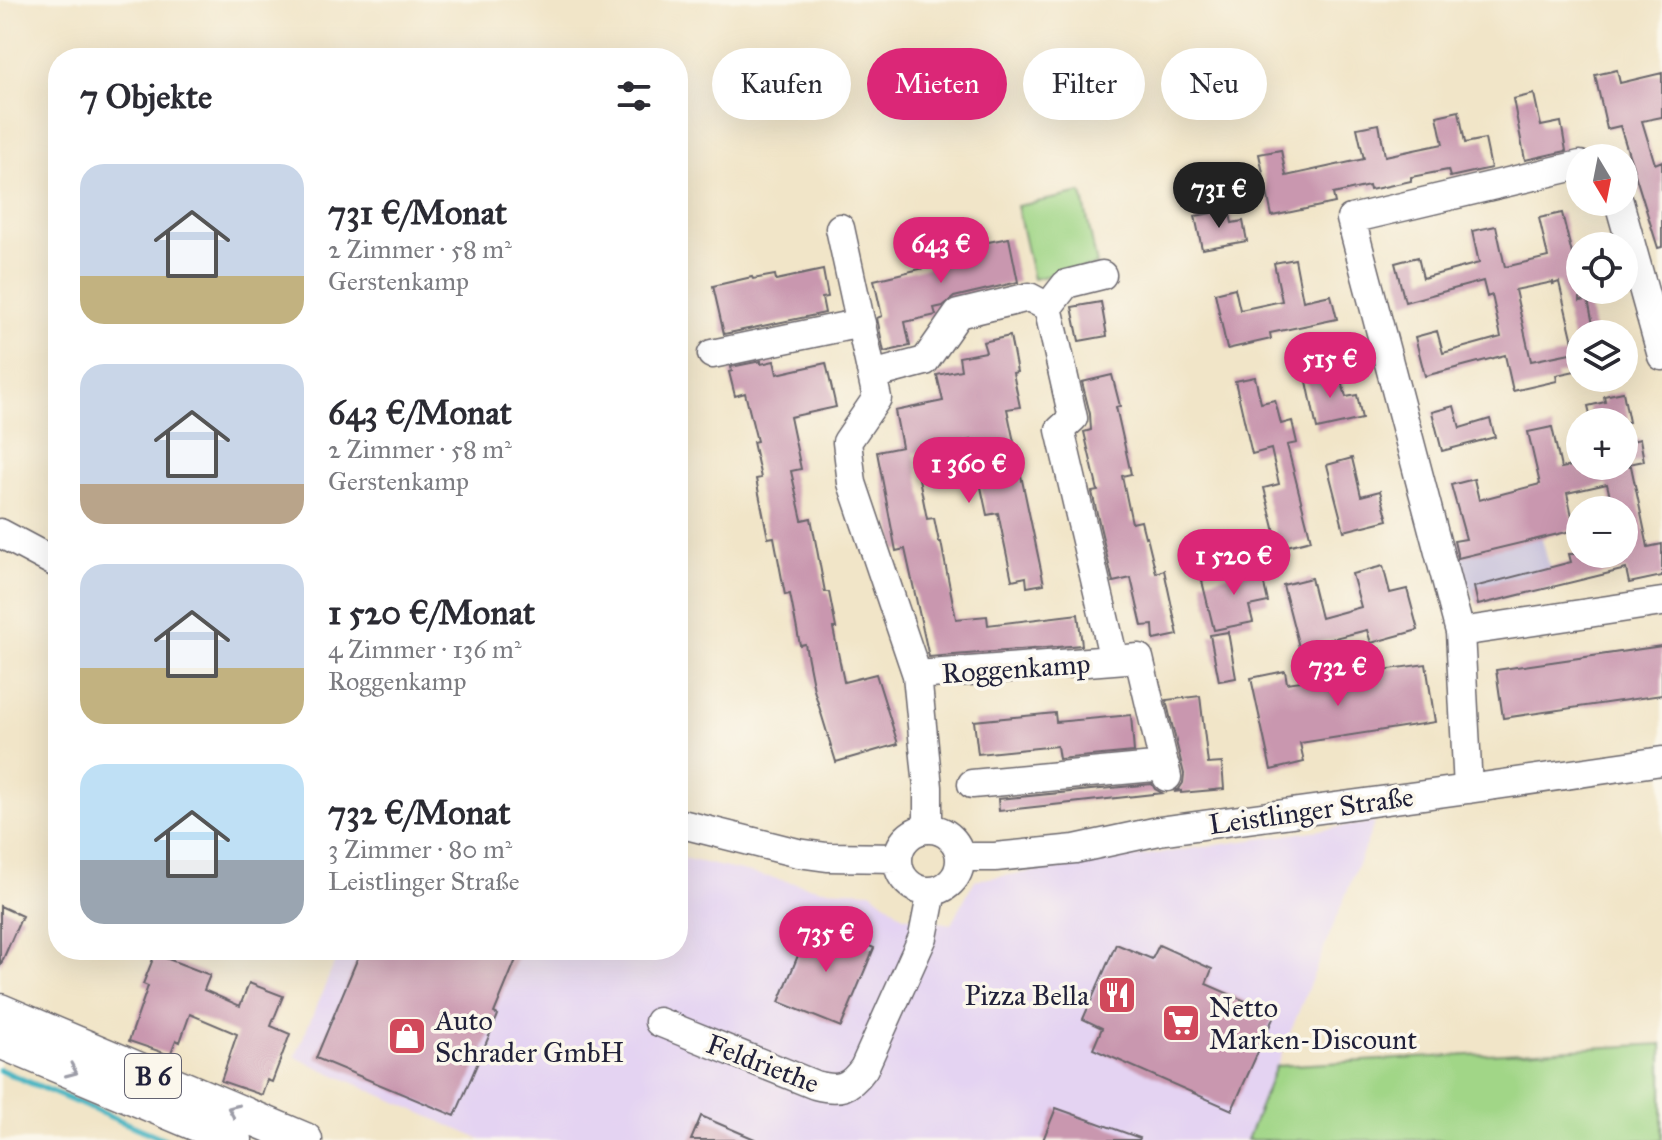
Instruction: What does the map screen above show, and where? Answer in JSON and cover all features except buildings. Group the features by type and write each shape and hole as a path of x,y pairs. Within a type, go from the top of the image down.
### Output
{"main road":[{"name":"B 6","path":"0,1011 305,1140"},
{"name":"B 6","path":"0,1041 235,1140"}],"street":[{"path":"1468,789 1460,632 1351,219 1566,168"},
{"path":"1623,216 1662,356"},
{"path":"840,228 877,398 847,442 852,483 917,675 928,787 928,829"},
{"path":"872,375 925,361 958,314 1029,297 1048,307 1066,284 1102,275"},
{"name":"Roggenkamp","path":"1048,307 1073,418 1060,430 1114,660"},
{"path":"712,354 861,323"},
{"path":"0,533 48,559"},
{"path":"1460,632 1662,602"},
{"name":"Roggenkamp","path":"917,675 1139,658 1166,771 972,784"},
{"name":"Leistlinger Straße","path":"960,857 995,857 1075,849 1159,831 1662,761"},
{"path":"688,826 798,853 827,857 898,858"},
{"path":"928,829 938,830 953,840 960,857 960,866 951,883 932,891 912,886 900,870 898,858 908,838 928,829"},
{"name":"Feldriethe","path":"659,1022 815,1085 833,1090 845,1087 864,1068 910,969 923,937 932,891"}],"shaded area":[{"path":"1537,521 1555,587 1478,605 1450,542"},
{"path":"1375,822 1247,1140 482,1140 295,1057 336,960 688,960 688,859 822,889 871,891 903,916 951,924 975,880"}],"green space":[{"path":"1082,193 1097,265 1033,279 1017,206"},
{"path":"1662,1044 1662,1140 1247,1140 1276,1066"}],"waterway":[{"path":"0,1070 166,1140"}],"place":[{"name":"Pizza Bella","path":"1117,995"},
{"name":"Netto Marken-Discount","path":"1181,1023"},
{"name":"Auto Schrader GmbH","path":"407,1036"}]}
